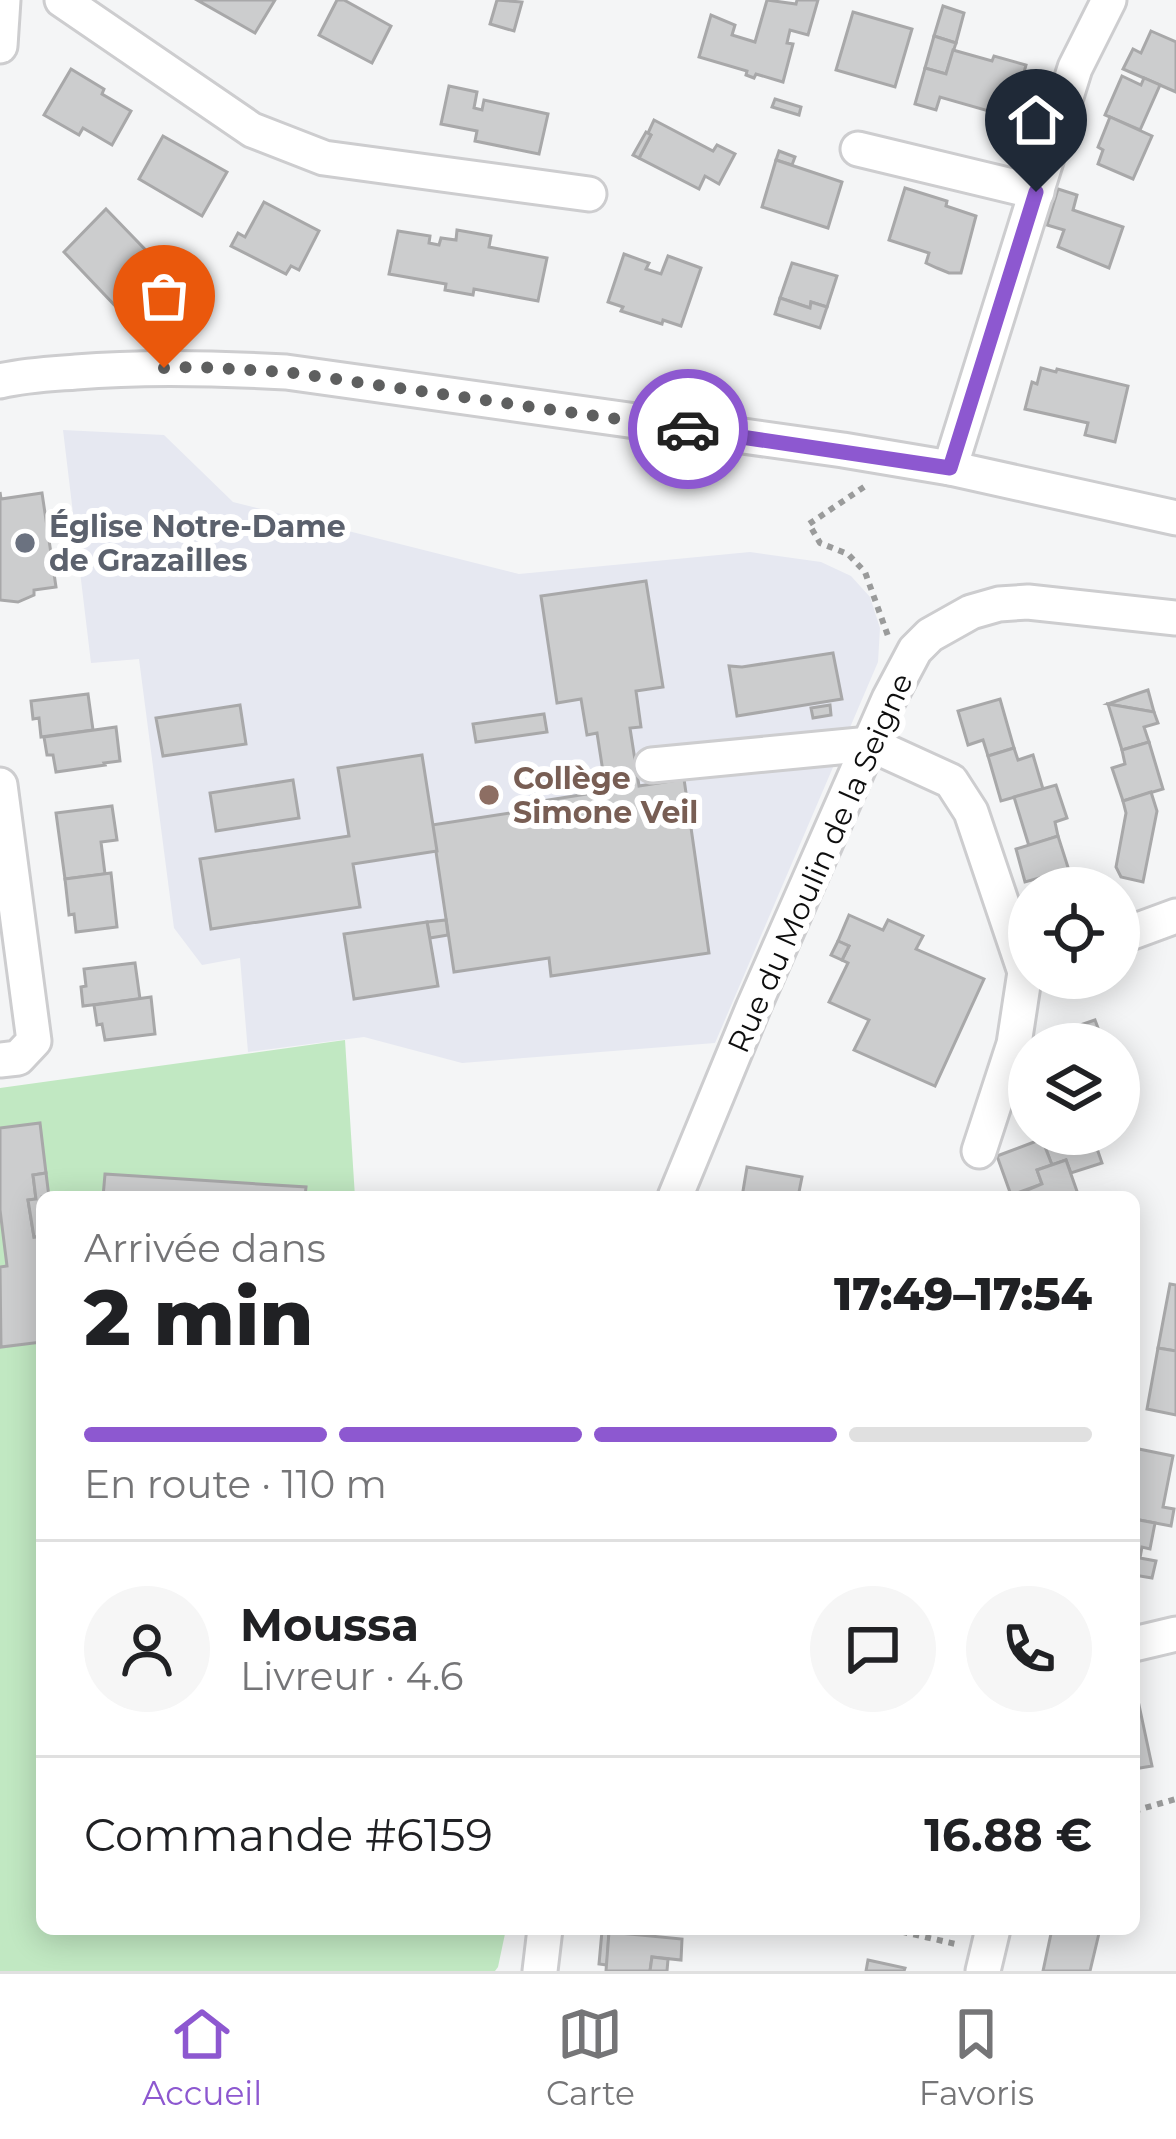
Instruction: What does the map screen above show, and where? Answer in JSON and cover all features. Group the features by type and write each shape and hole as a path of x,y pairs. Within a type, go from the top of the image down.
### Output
{"street":[{"path":"0,46 2,0"},
{"path":"62,0 252,130 324,158 589,194"},
{"path":"950,468 1075,68 1109,0"},
{"path":"858,148 1036,192"},
{"path":"8,370 198,367 286,372 950,468 1176,518"},
{"name":"Rue du Moulin de la Seigne","path":"677,1191 753,1007 915,650 930,635 971,611 999,604 1028,602 1176,618"},
{"path":"652,765 870,744 951,781 971,812 1008,918"},
{"path":"0,785 34,1041 18,1058 0,1060"},
{"path":"1140,929 1176,916"},
{"path":"980,1150 1014,1044 1022,999"},
{"path":"1140,1643 1176,1634"},
{"path":"541,1971 544,1935"}],"path":[{"path":"864,487 809,524 820,543 848,554 865,572 885,626 888,651"},
{"path":"1140,1809 1176,1797"},
{"path":"918,1935 988,1950"}],"shaded area":[{"name":"Collège Simone Veil","path":"63,430 164,435 233,502 519,574 750,552 821,562 851,576 870,597 880,628 878,662 715,1043 462,1063 364,1037 248,1052 240,958 202,965 174,928 139,659 91,663"}],"green space":[{"path":"345,1040 355,1191 36,1191 36,1935 505,1935 495,1971 0,1971 0,1088"}],"building":[{"path":"197,0 275,0 255,33"},
{"path":"337,0 391,26 372,63 319,35"},
{"path":"497,0 522,2 514,31 490,24"},
{"path":"767,0 796,4 797,0 818,0 808,35 790,30 787,43 793,44 783,82 756,74 754,78 747,71 699,57 711,15 735,25 732,35 755,42"},
{"path":"943,6 964,13 956,43 934,36"},
{"path":"853,12 912,29 895,87 836,70"},
{"path":"1151,31 1176,42 1176,92 1123,69 1133,49 1141,53"},
{"path":"934,36 956,43 946,74 925,68"},
{"path":"953,50 1026,65 1006,116 940,97 936,110 915,104 925,68 946,74"},
{"path":"71,69 131,111 112,145 83,128 79,135 44,115"},
{"path":"1122,76 1141,85 1144,78 1160,85 1140,130 1105,115"},
{"path":"449,86 477,92 474,108 482,110 484,100 548,114 539,154 475,141 477,131 441,124"},
{"path":"775,99 801,107 799,115 772,107"},
{"path":"1110,117 1152,136 1133,179 1098,164 1103,150 1098,147"},
{"path":"654,120 713,151 717,145 735,154 719,184 705,176 699,189 639,158"},
{"path":"646,132 651,135 639,158 633,155"},
{"path":"163,136 227,172 202,216 139,179"},
{"path":"779,151 795,157 792,165 776,160"},
{"path":"776,160 842,182 828,228 762,207"},
{"path":"905,188 976,216 961,273 926,263 929,253 889,240"},
{"path":"1058,189 1077,195 1073,210 1123,227 1109,268 1058,247 1064,230 1047,225"},
{"path":"264,202 319,231 299,270 291,266 286,274 231,246 238,233 245,237"},
{"path":"106,209 165,270 122,313 64,252"},
{"path":"457,230 491,236 489,247 547,258 538,301 474,289 473,295 445,290 446,284 389,274 398,231 430,236 429,243 439,245 441,238 456,240"},
{"path":"624,254 649,263 646,269 661,274 668,256 701,268 681,326 621,311 623,307 608,302"},
{"path":"792,263 837,276 827,307 811,302 810,308 780,298"},
{"path":"780,298 810,308 811,302 827,307 820,328 775,314"},
{"path":"1041,368 1128,386 1115,442 1085,435 1088,423 1025,409"},
{"name":"Église Notre-Dame de Grazailles","path":"0,492 1,499 42,493 56,587 34,590 34,595 18,602 0,600"},
{"path":"646,581 663,687 636,691 641,727 630,728 639,786 684,779 709,953 551,976 549,958 454,972 432,825 543,808 542,801 606,791 597,733 587,735 581,699 557,703 541,596"},
{"path":"833,653 842,699 737,716 729,666"},
{"path":"1148,690 1154,712 1108,704 1130,696"},
{"path":"88,694 93,730 41,737 31,701"},
{"path":"1000,699 1014,748 988,756 983,740 968,745 958,711"},
{"path":"1108,704 1154,712 1158,723 1144,727 1149,742 1122,750"},
{"path":"240,705 246,744 163,756 156,718"},
{"path":"830,705 831,715 813,718 811,708"},
{"path":"544,714 547,732 476,742 473,724"},
{"path":"116,727 120,761 56,772 44,737"},
{"path":"1149,742 1163,789 1123,801 1112,768 1125,764 1122,750"},
{"path":"1014,748 1018,760 1033,755 1043,789 1001,801 988,756"},
{"path":"422,755 437,851 353,864 360,907 211,929 200,859 349,836 338,768"},
{"path":"293,780 299,818 216,831 210,793"},
{"path":"1056,785 1067,818 1055,822 1058,836 1029,846 1014,797"},
{"path":"1151,792 1157,811 1143,882 1140,867 1116,867 1126,813 1123,801"},
{"path":"112,806 117,840 101,842 105,874 65,879 56,813"},
{"path":"1058,836 1068,867 1021,867 1016,849"},
{"path":"111,873 117,927 76,932 65,879"},
{"path":"849,915 883,930 888,920 923,936 916,949 984,979 935,1086 854,1050 869,1020 829,1002 848,963 842,960 849,946 838,941"},
{"path":"446,920 448,935 430,938 427,922"},
{"path":"427,922 438,986 354,999 344,934"},
{"path":"838,941 849,946 842,960 831,955"},
{"path":"135,963 140,999 83,1006 84,969"},
{"path":"151,997 155,1034 105,1040 94,1005"},
{"path":"40,1123 46,1173 33,1175 36,1199 28,1200 36,1237 36,1343 1,1347 0,1267 7,1266 0,1210 0,1128"},
{"path":"1008,1152 1048,1155 1052,1165 1037,1170 1042,1184 1010,1191 997,1156"},
{"path":"1048,1155 1099,1155 1102,1163 1071,1173 1066,1160 1052,1165"},
{"path":"1066,1160 1077,1191 1025,1191 1042,1184 1037,1170"},
{"path":"747,1167 802,1177 799,1191 743,1191"},
{"path":"46,1173 48,1191 36,1191 36,1199 33,1175"},
{"path":"105,1174 306,1187 306,1191 104,1191"},
{"path":"36,1199 36,1237 34,1237 28,1200"},
{"path":"1170,1284 1176,1285 1176,1351 1158,1348"},
{"path":"1158,1348 1176,1351 1176,1415 1147,1409"},
{"path":"1140,1449 1173,1456 1163,1507 1174,1509 1171,1526 1140,1520"},
{"path":"1140,1520 1155,1523 1150,1549 1142,1547 1140,1558"},
{"path":"1140,1558 1156,1561 1152,1578 1140,1576"},
{"path":"1140,1710 1152,1766 1140,1768"},
{"path":"602,1935 609,1935 607,1965 599,1964"},
{"path":"609,1935 682,1939 681,1960 652,1957 650,1971 606,1971"},
{"path":"1051,1935 1099,1935 1090,1971 1043,1971"},
{"path":"652,1957 668,1959 667,1971 650,1971"},
{"path":"868,1960 905,1968 866,1971"}],"way so far":[{"path":"164,368 286,372 688,429"}],"place":[{"name":"Église Notre-Dame de Grazailles","path":"25,543"},
{"name":"Collège Simone Veil","path":"489,795"}],"route":[{"path":"688,429 950,468 1036,192"}]}
